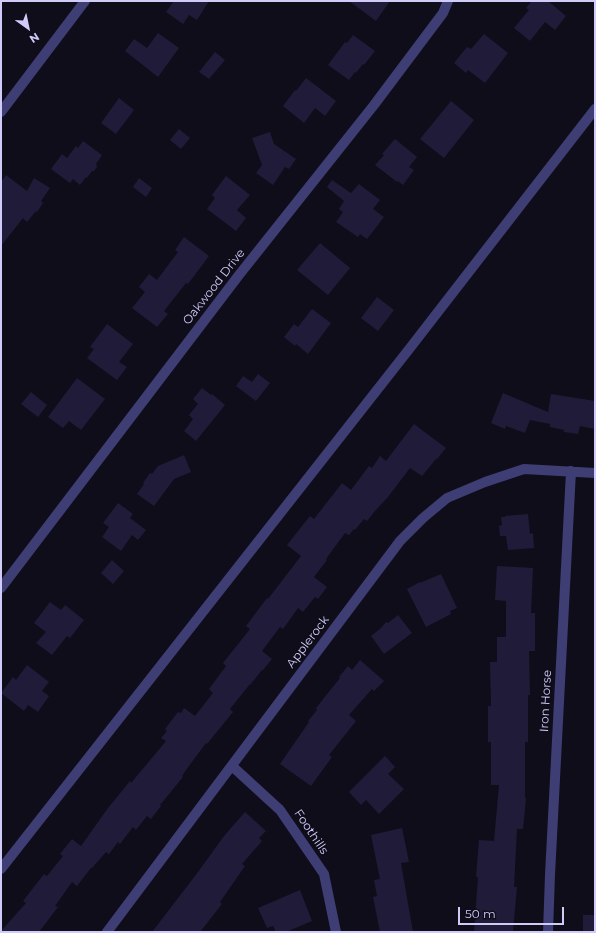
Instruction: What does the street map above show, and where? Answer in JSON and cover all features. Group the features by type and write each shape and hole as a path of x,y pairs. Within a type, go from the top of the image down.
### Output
{"street":[{"path":"1,112 85,1"},
{"name":"Oakwood Drive","path":"1,588 239,276 374,105 443,14 448,1"},
{"path":"1,869 410,348 595,109"},
{"name":"Applerock","path":"107,932 400,541 423,518 447,498 485,482 524,469 595,473"},
{"name":"Iron Horse","path":"548,932 571,471"},
{"name":"Foothills","path":"232,766 280,810 324,874 336,932"}],"building":[{"path":"174,1 209,1 197,20 189,15 183,24 166,12"},
{"path":"349,1 390,1 376,21"},
{"path":"532,1 548,1 566,16 555,30 545,22 530,41 514,28 529,10 526,8"},
{"path":"158,33 179,48 158,77 125,51 134,39 147,48"},
{"path":"484,34 508,53 485,83 468,70 466,73 454,63 467,47 471,49"},
{"path":"353,35 375,51 349,80 328,65 345,42 347,43"},
{"path":"215,52 225,60 209,79 199,72"},
{"path":"306,78 336,101 325,116 315,108 304,123 283,106"},
{"path":"119,98 134,110 116,134 101,123"},
{"path":"451,101 474,120 444,158 420,139"},
{"path":"179,129 190,138 181,149 170,140"},
{"path":"270,132 274,144 296,159 289,169 285,167 273,185 256,173 262,165 252,138"},
{"path":"395,139 417,157 409,167 414,170 403,185 375,165"},
{"path":"83,141 102,155 96,164 97,167 80,185 73,179 70,183 51,169 62,154 67,158 76,146 78,148"},
{"path":"6,175 27,191 34,178 50,188 41,201 43,203 37,212 36,211 27,222 23,218 1,246 1,182"},
{"path":"226,176 250,195 237,210 246,218 236,231 207,209 215,198 212,195"},
{"path":"139,178 152,188 146,197 133,187"},
{"path":"332,180 351,193 359,184 380,200 373,209 384,217 367,239 360,234 358,237 336,222 343,212 339,209 344,201 327,187"},
{"path":"184,237 209,256 188,284 186,283 164,311 168,314 157,327 132,308 145,292 139,287 149,274 157,280 178,252 175,250"},
{"path":"320,243 350,268 328,295 297,270"},
{"path":"377,297 394,310 378,331 361,318"},
{"path":"312,309 331,323 308,354 296,344 295,346 284,337 294,324 298,327"},
{"path":"107,324 133,344 119,362 127,367 117,380 87,358 94,349 90,347"},
{"path":"258,374 270,383 256,401 236,386 243,376 252,382"},
{"path":"77,378 105,399 81,430 69,421 63,428 48,417"},
{"path":"202,388 225,405 196,441 184,431 193,419 189,415 198,404 193,399"},
{"path":"31,392 47,405 38,417 21,404"},
{"path":"503,393 548,412 551,394 595,401 595,429 580,426 578,434 564,432 564,430 550,427 550,424 530,420 525,433 506,426 505,429 491,423"},
{"path":"414,424 446,448 422,476 410,468 367,521 364,519 349,535 345,533 314,577 327,587 318,599 315,597 303,612 298,608 283,629 280,627 262,651 272,659 230,709 233,712 207,744 206,743 186,770 182,776 183,777 160,805 161,806 151,819 147,816 136,830 133,827 120,844 118,842 109,854 106,852 77,886 72,882 55,906 58,907 39,932 1,932 26,903 23,901 44,874 47,876 63,856 60,854 72,839 81,846 108,808 166,741 161,738 167,731 165,729 178,712 181,713 184,708 195,716 213,693 209,689 226,666 223,663 250,629 246,626 301,556 287,545 310,516 314,519 342,483 351,490 369,466 372,468 380,456 386,461"},
{"path":"184,455 191,472 174,479 154,506 137,494 150,473 152,474 158,466"},
{"path":"118,503 133,514 130,518 146,530 138,540 132,535 121,551 102,537 109,527 103,523"},
{"path":"528,514 530,534 533,533 534,548 508,550 506,536 500,536 499,526 502,525 501,517"},
{"path":"112,560 124,571 113,584 101,573"},
{"path":"497,566 533,568 531,613 535,613 535,651 529,651 530,695 528,695 528,742 525,742 526,798 523,829 517,829 514,887 517,887 513,932 474,932 479,840 494,841 499,785 491,785 491,742 488,742 488,706 491,706 490,662 497,662 497,637 506,637 506,601 495,600"},
{"path":"441,574 457,608 450,611 451,614 426,627 407,589"},
{"path":"50,602 61,610 65,605 84,620 70,638 67,636 52,655 36,643 46,632 34,623"},
{"path":"398,615 412,633 384,654 371,636 386,622 388,623"},
{"path":"360,660 384,681 374,691 372,689 349,715 356,721 329,755 332,757 311,786 280,764 309,722 308,721 317,710 316,708 340,678 339,677 348,666 352,670"},
{"path":"27,665 49,682 42,691 49,696 38,712 28,705 24,711 1,693 13,677 16,680"},
{"path":"385,756 395,767 388,774 404,789 379,814 366,800 361,805 349,792"},
{"path":"245,812 266,831 259,838 262,841 242,864 245,866 220,902 222,904 200,932 152,932 224,836"},
{"path":"402,828 409,862 401,863 413,932 380,932 373,897 377,896 374,880 380,879 371,835"},
{"path":"300,890 312,921 286,932 276,932 273,926 267,928 258,908"},
{"path":"583,915 595,915 595,932 583,932"}]}
